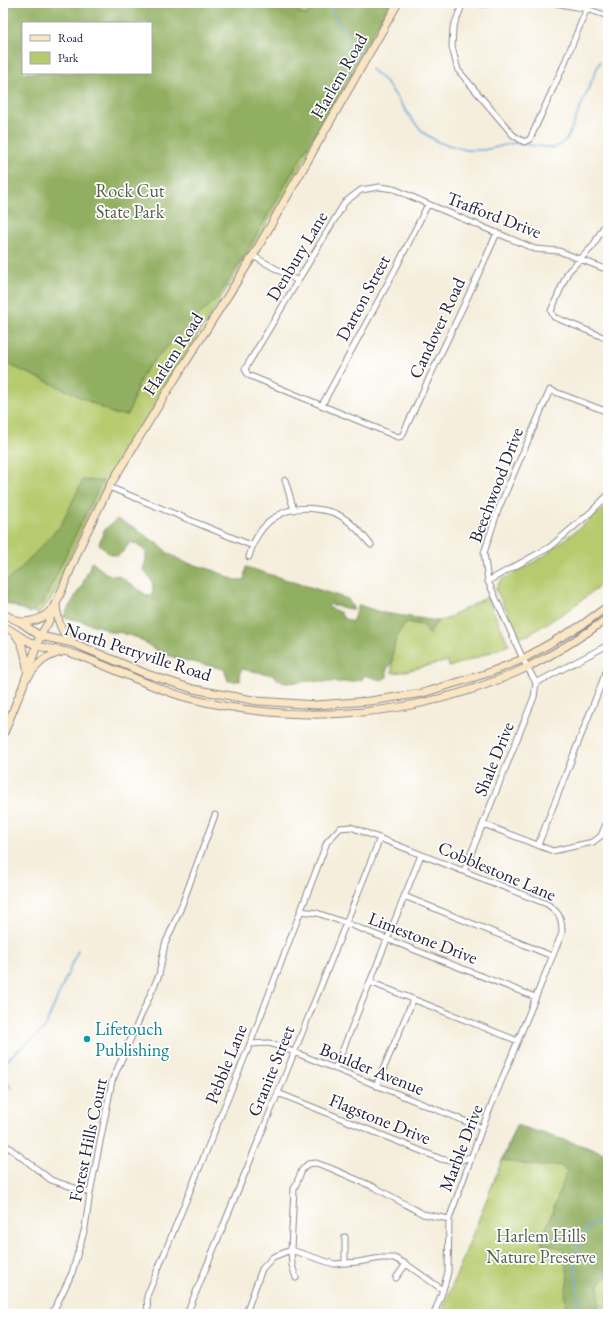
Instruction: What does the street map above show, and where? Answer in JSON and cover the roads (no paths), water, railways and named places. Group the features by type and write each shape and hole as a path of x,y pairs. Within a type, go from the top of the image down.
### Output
{"main road":[{"name":"Harlem Road","path":"3,735 23,686 36,645 48,623 82,542 109,487 165,395 254,256 398,3"},
{"path":"20,622 41,619 56,604"},
{"path":"56,604 60,626 65,636 73,643"},
{"name":"North Perryville Road","path":"3,614 20,622 40,636 73,643 147,674 193,689 258,701 316,705 370,701 423,692 488,673 523,659 582,625 608,606"},
{"name":"North Perryville Road","path":"4,626 36,645 70,653 143,682 188,697 245,709 306,714 392,709 452,695 480,686 528,667 583,636 608,618"},
{"path":"4,626 14,633 24,648 28,669 23,686"},
{"path":"23,686 35,667 42,660 57,653 70,653"}],"street":[{"path":"463,3 453,28 452,46 458,70 513,135 524,142 530,139 563,67 589,3"},
{"path":"471,3 505,3"},
{"path":"555,3 587,9 608,16"},
{"name":"Denbury Lane","path":"322,405 248,375 245,369 345,202 361,190 379,187 394,189"},
{"name":"Trafford Drive","path":"394,189 535,249 559,251 608,270"},
{"name":"Darton Street","path":"322,405 396,268 428,204"},
{"path":"608,219 593,246 568,272 551,311 554,318 608,340"},
{"name":"Candover Road","path":"322,405 398,437 402,436 497,232"},
{"path":"254,256 298,280"},
{"name":"Beechwood Drive","path":"523,659 488,581 484,553 493,523 550,390 608,412"},
{"path":"284,480 294,510"},
{"path":"109,487 253,546"},
{"path":"488,581 550,547 590,513 608,495"},
{"path":"250,557 253,546 262,530 271,520 282,512 305,508 336,513 355,527 371,545"},
{"path":"523,659 536,683 608,647"},
{"path":"538,845 608,667"},
{"name":"Shale Drive","path":"464,871 534,697 536,683"},
{"name":"Forest Hills Court","path":"51,1314 72,1273 85,1228 90,1193 112,1081 159,975 165,944 180,910 215,815"},
{"path":"483,824 553,851 594,842 601,836 608,819"},
{"name":"Cobblestone Lane","path":"340,828 351,827 380,838 547,904 557,911 562,922 562,933 535,997"},
{"name":"Pebble Lane","path":"148,1314 147,1296 250,1044 327,842 340,828"},
{"name":"Granite Street","path":"187,1314 380,838"},
{"path":"335,1069 421,855"},
{"path":"404,896 552,956"},
{"name":"Limestone Drive","path":"300,910 317,913 346,923 535,997"},
{"path":"370,982 518,1041"},
{"name":"Marble Drive","path":"434,1314 448,1272 449,1219 482,1128 535,997"},
{"path":"376,1086 413,1000"},
{"name":"Boulder Avenue","path":"250,1044 269,1043 294,1052 482,1128"},
{"name":"Flagstone Drive","path":"278,1092 441,1159 457,1162 472,1156"},
{"path":"3,1142 51,1180 90,1193"},
{"path":"296,1278 292,1265 291,1250 294,1189 302,1170 308,1164 316,1163 376,1188 423,1214 449,1219"},
{"path":"345,1238 345,1262"},
{"path":"247,1314 247,1310 262,1269 273,1257 291,1250 334,1264 381,1258 394,1258 406,1264 443,1290"},
{"path":"396,1278 406,1264"}],"waterway":[{"path":"330,3 339,24 363,54"},
{"path":"371,69 386,82 413,121 424,133 438,142 466,150 484,150 514,143 553,148 560,145 567,139 600,61"},
{"path":"3,1066 10,1057 44,1029 78,950"},
{"path":"3,1077 12,1089"},
{"path":"578,1314 578,1293 575,1270 577,1246 588,1227 600,1220 605,1213 608,1194 606,1176"}],"place":[{"name":"Lifetouch Publishing","path":"87,1039"}],"park label":[{"name":"Rock Cut State Park","path":"130,201"},
{"name":"Harlem Hills Nature Preserve","path":"541,1246"}]}
